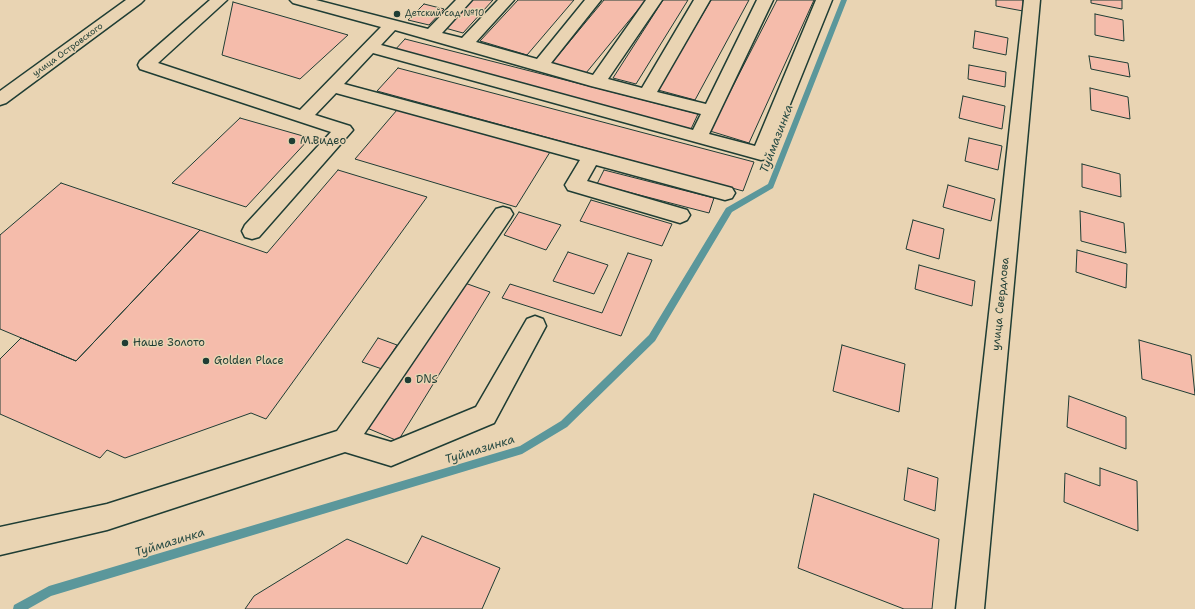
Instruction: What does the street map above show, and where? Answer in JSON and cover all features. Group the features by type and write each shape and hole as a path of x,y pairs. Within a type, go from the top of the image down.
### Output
{"street":[{"name":"улица Островского","path":"0,99 136,0"},
{"path":"220,0 146,65 344,130 252,231"},
{"path":"298,0 465,44 597,82 710,111"},
{"path":"431,35 464,0"},
{"path":"465,44 506,0"},
{"path":"540,66 593,0"},
{"path":"597,82 654,0"},
{"path":"647,94 702,0"},
{"path":"698,138 765,0"},
{"path":"369,48 698,138 762,154 824,0"},
{"name":"улица Свердлова","path":"970,609 1032,0"},
{"path":"303,117 391,25"},
{"path":"332,86 725,193"},
{"path":"590,157 575,185 680,215"},
{"path":"344,440 503,214"},
{"path":"0,541 107,516 344,440 391,454 485,415 535,326"}],"building":[{"path":"472,0 493,0 463,33 445,28"},
{"path":"518,0 574,0 527,55 480,41"},
{"path":"604,0 646,0 586,73 551,64"},
{"path":"663,0 688,0 636,84 613,78"},
{"path":"711,0 749,0 695,100 658,90"},
{"path":"777,0 814,0 749,143 710,131"},
{"path":"996,0 1023,0 1023,11 996,6"},
{"path":"1091,0 1122,0 1122,9 1091,3"},
{"path":"233,2 348,35 300,79 222,55"},
{"path":"424,4 444,9 429,25 408,20"},
{"path":"1095,14 1123,20 1124,41 1095,35"},
{"path":"975,31 1008,38 1006,55 973,48"},
{"path":"405,39 698,114 691,129 394,51"},
{"path":"1089,56 1128,63 1130,77 1091,69"},
{"path":"969,65 1006,72 1005,87 968,79"},
{"path":"398,68 754,162 743,191 377,91"},
{"path":"1090,88 1128,97 1130,119 1091,110"},
{"path":"963,96 1005,106 1002,129 959,118"},
{"path":"397,110 550,152 516,207 355,159"},
{"path":"240,118 310,138 246,207 172,183"},
{"path":"969,138 1002,146 998,170 965,161"},
{"path":"1082,164 1120,174 1121,197 1082,187"},
{"path":"338,170 427,197 266,419 251,413 125,458 107,450 100,458 0,414 0,359 21,338 76,361 200,230 267,253"},
{"path":"604,170 714,198 709,213 597,184"},
{"path":"61,183 200,230 76,361 0,329 0,235"},
{"path":"948,185 995,199 991,221 943,207"},
{"path":"591,200 672,224 662,246 580,221"},
{"path":"1080,211 1124,223 1126,253 1081,241"},
{"path":"519,212 561,225 546,250 504,235"},
{"path":"913,220 944,229 939,259 906,249"},
{"path":"1077,250 1127,264 1126,288 1076,272"},
{"path":"568,252 608,265 594,294 553,281"},
{"path":"628,253 652,260 621,336 502,298 510,284 602,313"},
{"path":"919,265 975,281 972,306 915,289"},
{"path":"462,282 490,292 398,441 367,428"},
{"path":"378,338 397,345 382,369 362,362"},
{"path":"1139,340 1191,355 1195,395 1142,379"},
{"path":"842,345 905,364 899,412 833,391"},
{"path":"1069,396 1126,417 1126,449 1067,427"},
{"path":"908,468 938,478 935,511 904,500"},
{"path":"1100,468 1137,481 1138,531 1064,502 1065,473 1100,486"},
{"path":"814,494 939,539 932,609 904,609 798,568"},
{"path":"422,536 500,568 482,609 245,609 254,596 347,539 407,564"}],"waterway":[{"name":"Туймазинка","path":"18,609 49,591 522,450 564,424 652,338 729,210 771,186 844,0"}],"place":[{"name":"Детский сад №10","path":"397,14"},
{"name":"М.Видео","path":"292,141"},
{"name":"Наше Золото","path":"125,343"},
{"name":"Golden Place","path":"206,361"},
{"name":"DNS","path":"408,380"}]}
